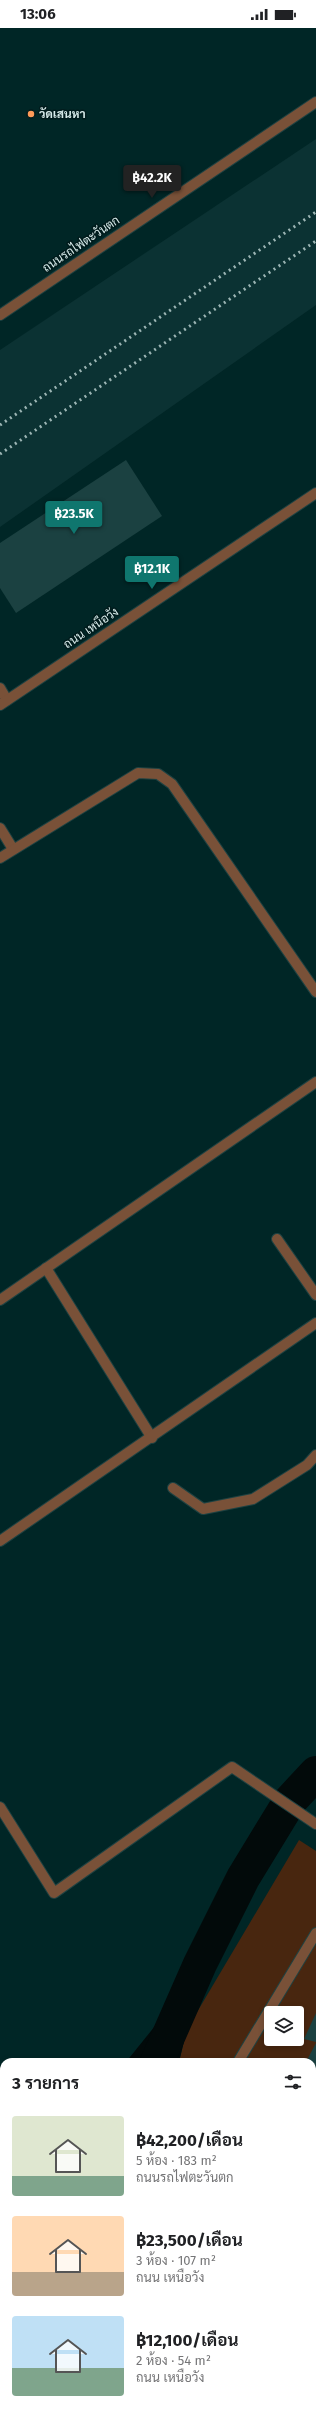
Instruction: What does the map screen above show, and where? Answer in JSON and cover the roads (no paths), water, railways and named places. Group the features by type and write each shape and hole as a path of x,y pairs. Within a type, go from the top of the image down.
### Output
{"street":[{"name":"ถนนรถไฟตะวันตก","path":"0,315 316,102"},
{"name":"ถนน เหนือวัง","path":"4,703 316,493"},
{"path":"0,688 4,703"},
{"path":"0,858 138,773 158,774 172,784 316,992"},
{"path":"0,828 13,849"},
{"path":"0,1300 316,1082"},
{"path":"277,1238 316,1295"},
{"path":"46,1268 152,1438"},
{"path":"0,1541 152,1438 316,1323"},
{"path":"173,1488 203,1509 253,1499 307,1465 316,1455"},
{"path":"0,1807 54,1894 232,1767 316,1824"},
{"path":"240,2058 316,1933"}],"waterway":[{"path":"159,2058 200,1964 243,1878 290,1801 316,1773"}],"railway":[{"path":"0,425 316,212"},
{"path":"0,454 316,241"}],"place":[{"name":"วัดเสนหา","path":"31,114"}]}
